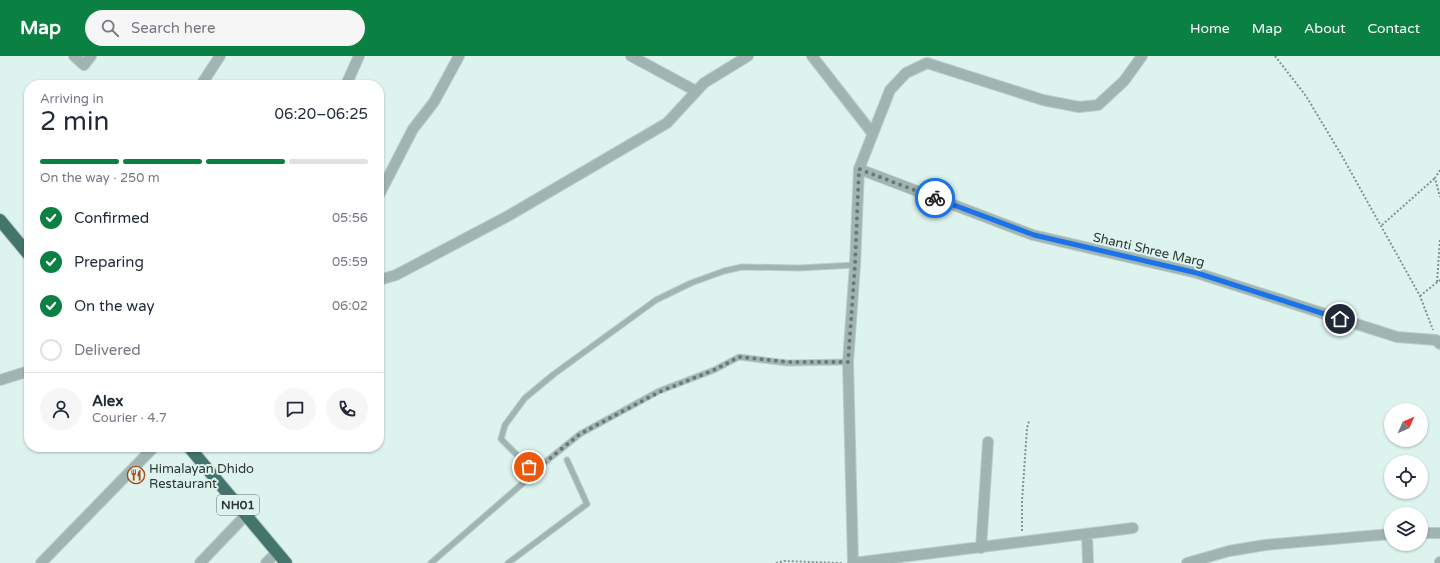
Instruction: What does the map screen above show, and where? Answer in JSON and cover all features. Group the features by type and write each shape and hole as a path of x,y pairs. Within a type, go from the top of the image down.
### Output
{"highway":[{"path":"0,220 24,249"},
{"name":"NH01","path":"193,452 286,563"}],"street":[{"path":"74,56 84,66 91,56"},
{"path":"204,80 220,56"},
{"path":"348,80 359,56"},
{"path":"384,185 413,129 434,102 459,56"},
{"path":"631,56 696,92"},
{"path":"384,279 396,275 508,216 667,122 704,83 748,56"},
{"path":"812,56 872,134"},
{"path":"1133,528 1023,543 853,563 848,362 855,265 859,169 890,90 906,73 927,62 1043,100 1079,107 1098,105 1124,81 1142,56"},
{"name":"Shanti Shree Marg","path":"859,169 1034,235 1197,273 1397,337 1438,342"},
{"path":"0,380 24,373"},
{"path":"981,548 988,442"},
{"path":"41,563 149,452"},
{"path":"200,563 246,515"},
{"path":"1428,533 1440,533"},
{"path":"1087,534 1088,563"},
{"path":"1187,563 1229,551 1265,545 1384,535"},
{"path":"266,563 277,552"}],"lane":[{"path":"533,472 501,439 505,425 526,398 554,374 656,300 691,283 724,271 742,267 800,268 855,265"},
{"path":"431,563 530,477 533,472 580,434 659,392 714,370 739,357 787,362 848,362"},
{"path":"508,563 587,504 567,460"}],"path":[{"path":"1275,56 1306,96 1382,225 1420,296 1438,342"},
{"path":"1382,225 1434,178 1440,170"},
{"path":"1434,178 1440,197"},
{"path":"1437,282 1440,239"},
{"path":"1420,296 1440,280"},
{"path":"1023,543 1022,501 1027,428 1029,421"},
{"path":"776,563 784,561 853,563"}],"way so far":[{"path":"529,467 533,472 580,434 659,392 714,370 739,357 787,362 848,362 855,265 859,169 935,198"}],"place":[{"name":"Himalayan Dhido Restaurant","path":"136,475"}],"route":[{"path":"935,198 1034,235 1197,273 1340,319"}]}
